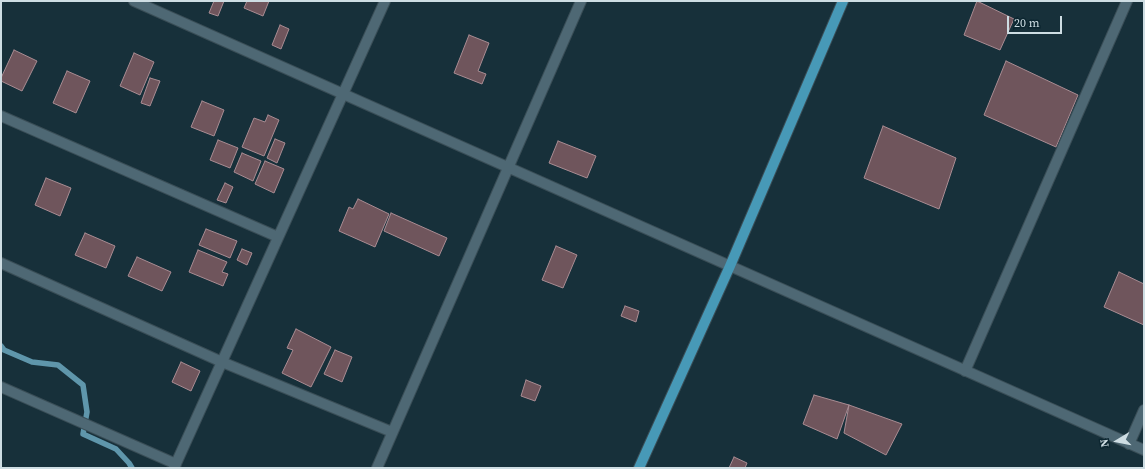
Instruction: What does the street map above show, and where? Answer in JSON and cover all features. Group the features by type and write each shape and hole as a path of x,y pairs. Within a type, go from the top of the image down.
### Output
{"main road":[{"path":"640,468 730,266 843,1"}],"street":[{"path":"134,1 1144,450"},
{"path":"1,387 175,466 385,1"},
{"path":"377,468 582,1"},
{"path":"965,371 1127,1"},
{"path":"1,116 278,237"},
{"path":"1,263 222,362 392,432"},
{"path":"1129,444 1144,410"}],"building":[{"path":"214,1 224,1 218,16 209,13"},
{"path":"247,1 269,1 263,16 244,8"},
{"path":"977,1 1014,19 1000,50 964,35"},
{"path":"280,25 289,29 281,49 272,45"},
{"path":"469,35 489,43 478,71 486,74 482,84 454,73"},
{"path":"14,50 37,61 22,91 1,81"},
{"path":"134,53 154,62 140,95 120,86"},
{"path":"1006,61 1078,95 1056,147 984,115"},
{"path":"67,71 90,81 76,113 53,103"},
{"path":"150,78 160,81 150,106 141,103"},
{"path":"202,101 224,110 214,136 191,127"},
{"path":"268,115 279,120 264,156 242,147 254,118 265,122"},
{"path":"883,126 956,158 939,209 864,178"},
{"path":"275,139 285,143 277,163 267,158"},
{"path":"218,140 238,148 230,168 210,160"},
{"path":"558,141 596,156 587,178 549,163"},
{"path":"242,153 261,161 253,181 234,172"},
{"path":"265,161 284,169 274,193 255,184"},
{"path":"46,178 71,188 60,216 35,205"},
{"path":"225,183 233,187 226,203 217,200"},
{"path":"358,199 389,214 375,247 339,231 349,207 353,209"},
{"path":"391,213 447,238 439,256 384,231"},
{"path":"206,229 237,241 230,258 199,245"},
{"path":"85,233 115,246 106,268 75,255"},
{"path":"556,246 577,255 563,288 542,280"},
{"path":"242,249 252,253 247,265 237,260"},
{"path":"198,250 227,262 222,272 228,274 223,286 189,272"},
{"path":"137,257 171,272 162,291 128,276"},
{"path":"1119,272 1144,284 1144,325 1104,307"},
{"path":"625,306 639,311 636,322 621,316"},
{"path":"296,329 331,347 311,387 282,373 293,350 287,348"},
{"path":"335,350 352,357 342,382 324,374"},
{"path":"181,362 200,371 191,391 172,382"},
{"path":"526,380 541,386 535,401 521,396"},
{"path":"814,395 849,405 837,439 803,424"},
{"path":"849,405 902,424 886,455 844,433"},
{"path":"734,457 747,463 745,468 729,468"}],"waterway":[{"path":"1,346 4,350 32,362 58,365 83,385 87,412 83,434 116,449 132,468"}]}
